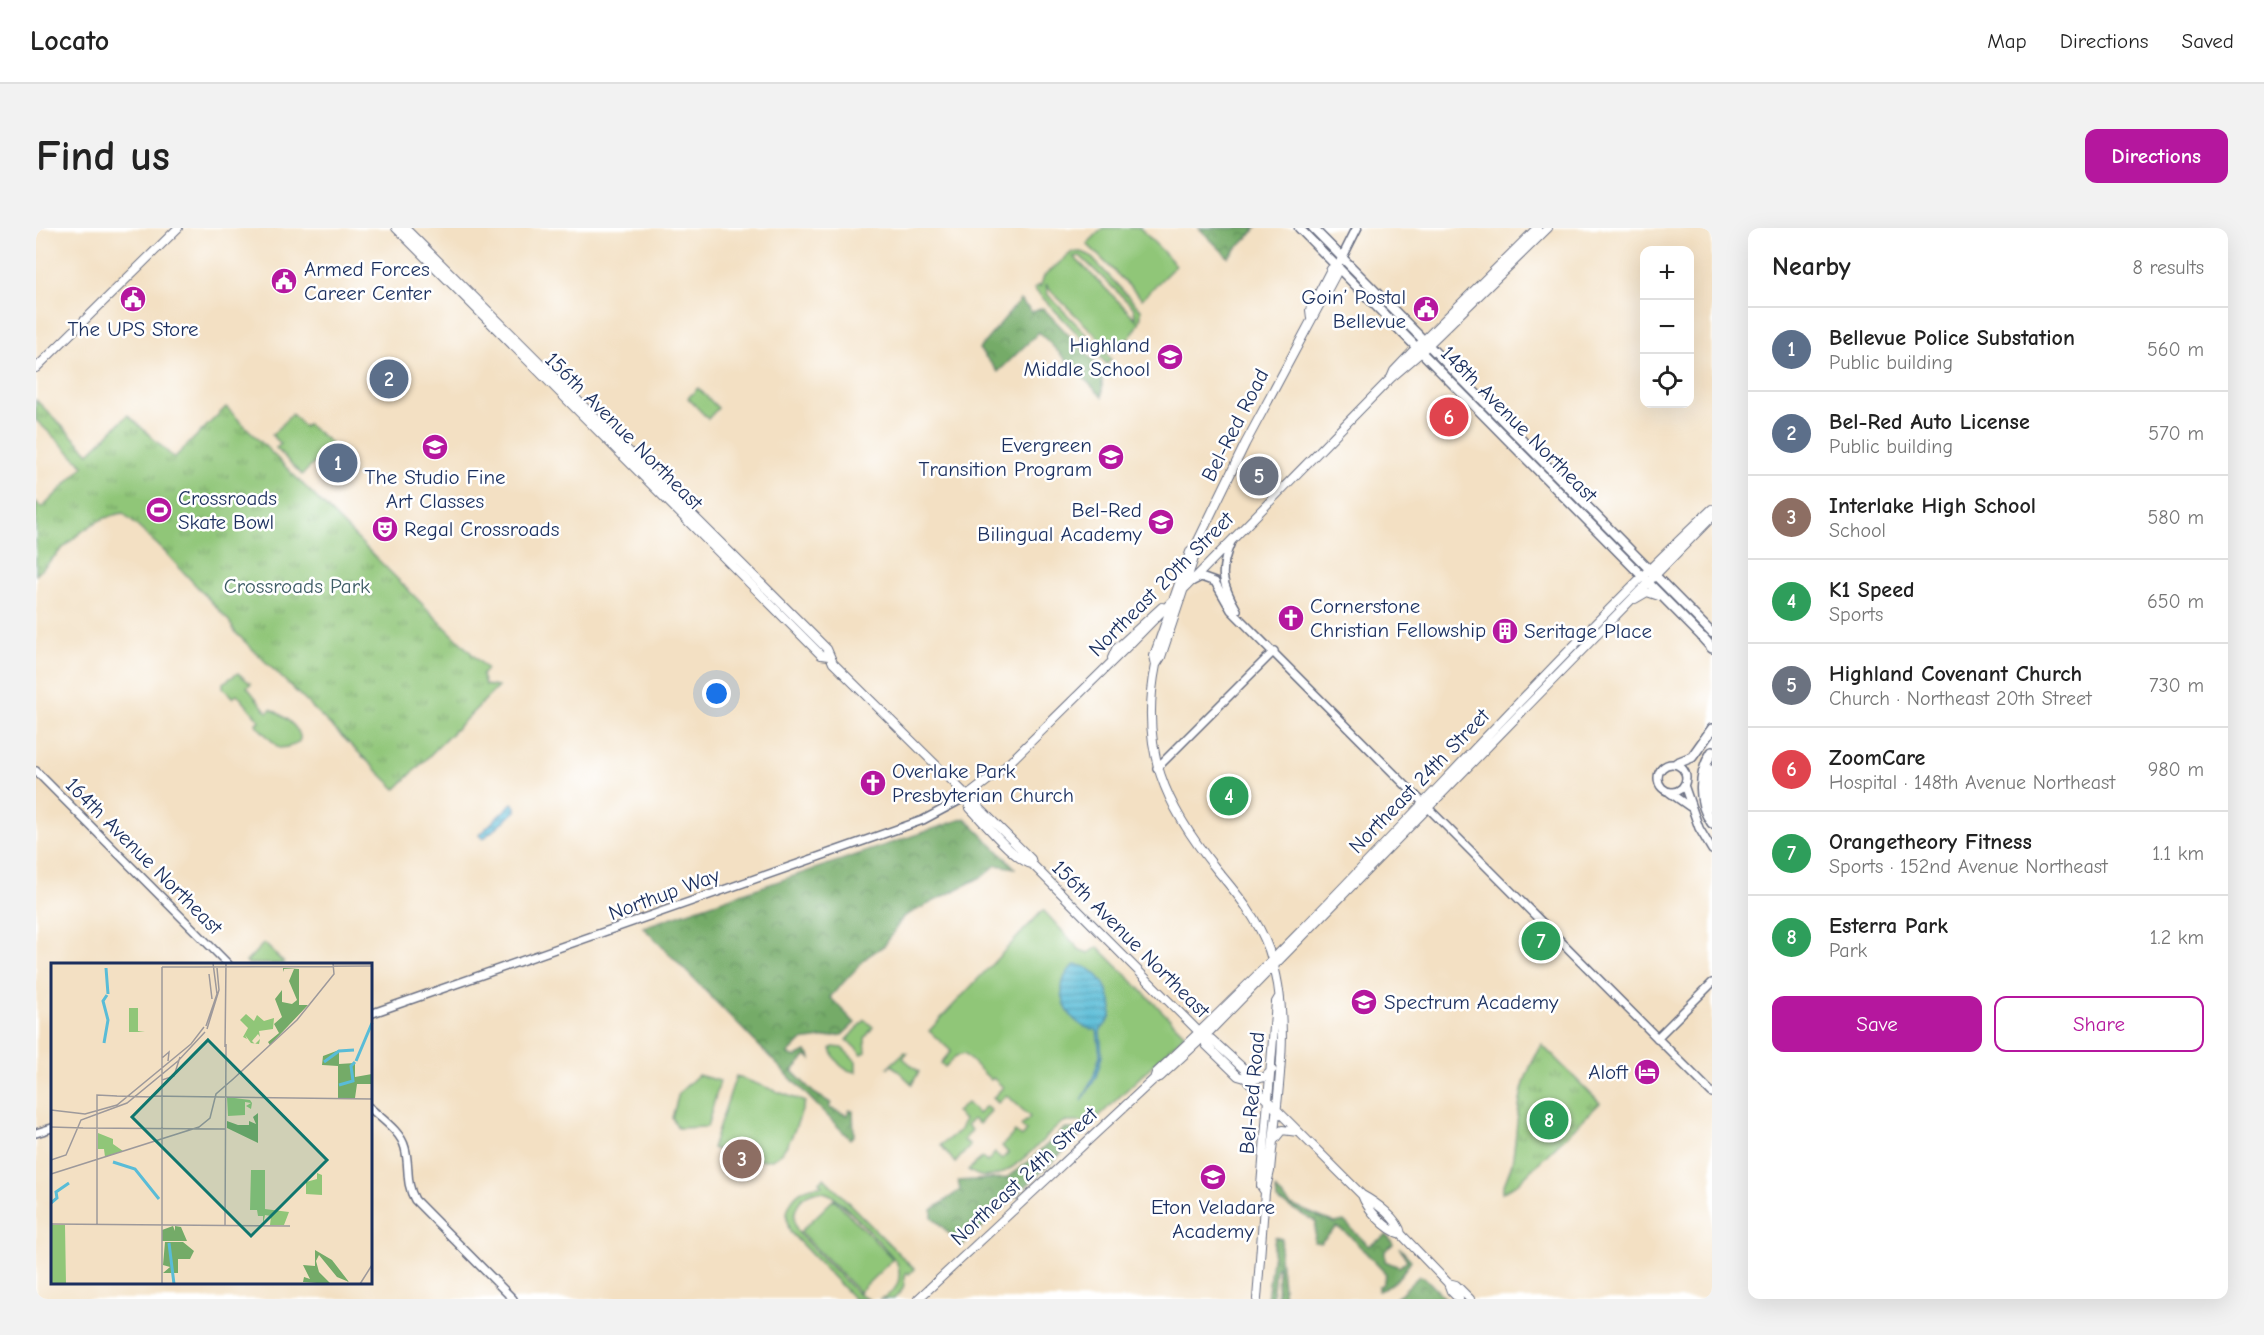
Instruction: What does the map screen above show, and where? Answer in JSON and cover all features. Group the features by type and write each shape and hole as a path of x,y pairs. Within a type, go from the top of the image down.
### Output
{"highway":[{"path":"1708,636 1712,647"},
{"path":"1677,763 1692,757 1712,729"},
{"path":"1712,752 1704,768 1701,784 1704,806 1712,823"},
{"path":"1712,770 1709,789 1712,806"}],"main road":[{"path":"36,368 178,228"},
{"name":"156th Avenue Northeast","path":"396,228 821,655 829,656"},
{"name":"156th Avenue Northeast","path":"405,228 827,649 829,656 1203,1036 1211,1039 1269,1102 1362,1195 1373,1201 1400,1228 1401,1234 1448,1283 1451,1291 1459,1299"},
{"name":"148th Avenue Northeast","path":"1299,228 1423,346 1708,636"},
{"name":"148th Avenue Northeast","path":"1313,228 1343,256 1423,346"},
{"name":"Bel-Red Road","path":"1257,1299 1265,1192 1269,1185 1273,1144 1283,1004 1273,962 1253,915 1176,812 1157,768 1150,723 1156,665 1154,656 1171,600 1190,552 1194,549 1311,318 1336,274 1357,228"},
{"name":"Northeast 20th Street","path":"966,797 1005,767 1143,631 1538,228"},
{"name":"Northeast 20th Street","path":"1533,243 1542,228"},
{"name":"Northeast 20th Street","path":"1423,346 1548,228"},
{"name":"Northeast 24th Street","path":"1273,962 1349,888 1426,805 1712,509"},
{"path":"681,514 690,518 711,539 716,540"},
{"name":"Northeast 24th Street","path":"1680,544 1712,518"},
{"name":"Bel-Red Road","path":"1156,665 1161,657 1195,554 1194,549"},
{"name":"148th Avenue Northeast","path":"1648,575 1669,603 1708,636"},
{"name":"Northeast 24th Street","path":"1545,682 1613,616 1648,575"},
{"path":"1613,616 1647,592 1669,603"},
{"path":"1110,662 1123,642 1154,612 1171,600"},
{"path":"1143,631 1154,631 1159,640"},
{"name":"Northeast 24th Street","path":"918,1299 1203,1036 1358,870 1426,805"},
{"path":"1374,862 1386,841"},
{"path":"1349,888 1358,870"},
{"name":"Bel-Red Road","path":"1265,1192 1261,1186 1276,1002 1280,997"},
{"path":"1244,1074 1259,1079 1272,1070"},
{"path":"1273,1144 1282,1130 1300,1132"},
{"name":"156th Avenue Northeast","path":"1448,1283 1456,1285 1470,1299"}],"street":[{"path":"1233,538 1222,571 1226,589 1239,615"},
{"path":"1190,581 1201,578 1212,579 1232,610 1712,1093"},
{"path":"1157,768 1274,651"},
{"path":"1690,807 1659,786 1658,777 1665,766 1677,763 1686,777 1684,785 1690,807 1712,850"},
{"name":"164th Avenue Northeast","path":"36,771 227,963"},
{"path":"1670,792 1678,791 1684,785"},
{"name":"Northup Way","path":"372,1013 923,820 966,797"},
{"path":"1657,1038 1712,983"},
{"path":"372,1110 404,1144 408,1186 415,1200 513,1299"},
{"path":"36,1133 51,1128"}],"green space":[{"path":"1103,228 1140,228 1176,265 1142,299 1087,244"},
{"path":"1199,228 1257,228 1228,257"},
{"path":"1072,252 1082,252 1089,255 1141,310 1139,324 1130,337 1112,351 1105,353 1111,359 1107,364 1034,289 1038,285 1040,287 1044,276","holes":["1080,256 1133,307 1136,319 1074,257","1046,284 1049,289 1108,347 1096,344 1048,295"]},
{"path":"1020,300 1032,312 1043,308 1102,370 1102,397 1039,332 998,372 979,349"},
{"path":"698,388 718,408 708,419 688,398"},
{"name":"Crossroads Park","path":"36,400 89,453 128,415 174,458 226,407 487,669 482,675 485,685 498,687 396,789 235,632 229,621 164,551 123,513 110,516 86,528 36,575 36,503 42,508 84,466 36,420"},
{"path":"292,414 304,427 307,424 331,443 330,448 302,475 276,448 281,444 272,435"},
{"path":"238,673 251,684 247,687 267,712 271,709 293,725 300,737 298,742 292,746 279,748 257,726 256,723 260,721 237,694 233,698 223,688 223,683"},
{"path":"1226,778 1247,799 1233,814 1212,793"},
{"path":"965,818 1015,868 996,865 983,876 903,917 885,945 868,956 830,997 855,1023 842,1035 801,1041 788,1054 796,1057 806,1052 810,1055 811,1059 807,1056 792,1071 814,1093 831,1103 829,1108 847,1115 849,1110 853,1111 854,1135 850,1139 643,927"},
{"path":"1043,910 1080,950 1089,953 1098,947 1185,1034 1093,1122 1063,1122 1032,1152 1006,1171 994,1176 981,1176 968,1170 982,1158 987,1162 995,1153 1002,1159 1008,1153 1002,1146 1015,1132 1021,1137 1026,1131 1021,1126 1030,1117 1007,1095 998,1103 993,1098 1003,1087 993,1078 991,1080 964,1054 956,1056 945,1067 941,1063 951,1051 929,1031"},
{"path":"264,943 284,963 248,963 246,962"},
{"path":"865,1020 873,1027 865,1038 866,1052 862,1054 847,1040"},
{"path":"1542,1045 1600,1103 1519,1182 1502,1193 1512,1163 1522,1089"},
{"path":"833,1047 842,1048 856,1061 856,1072 840,1065 831,1049"},
{"path":"905,1052 907,1053 903,1058 919,1072 912,1084 892,1065 887,1068"},
{"path":"698,1075 720,1081 707,1127 678,1128 672,1118 679,1093"},
{"path":"736,1076 805,1102 790,1140 775,1158 751,1159 712,1148"},
{"path":"967,1103 978,1114 986,1106 991,1111 979,1124 973,1119 967,1125 972,1130 964,1140 970,1146 955,1163 941,1145 960,1130 964,1120 956,1112"},
{"path":"1064,1129 1077,1129 1083,1133 962,1246 932,1217 932,1210 960,1190 958,1181 1006,1178 1029,1161"},
{"path":"824,1178 914,1269 909,1274 906,1272 903,1289 894,1299 879,1299 890,1294 897,1286 899,1269 897,1263 864,1226 829,1194 819,1192 804,1197 795,1210 796,1227 800,1235 856,1292 869,1299 854,1299 790,1232 787,1214 792,1200 805,1190 822,1186 819,1182"},
{"path":"1276,1190 1291,1205 1335,1223 1344,1221 1369,1246 1387,1235 1393,1244 1385,1251 1385,1261 1399,1267 1407,1260 1399,1247 1411,1260 1397,1278 1378,1291 1378,1286 1382,1285 1386,1274 1350,1236 1337,1227 1320,1243 1314,1242 1316,1222 1277,1200"},
{"path":"834,1199 893,1259 859,1292 800,1232"},
{"path":"1275,1237 1282,1239 1280,1255 1284,1299 1277,1299 1278,1266 1275,1269 1272,1299 1267,1299"},
{"path":"1419,1276 1424,1277 1446,1299 1395,1299"}],"water":[{"path":"512,803 516,811 483,839 479,835"},
{"path":"1075,965 1083,966 1097,975 1107,990 1112,1007 1108,1022 1100,1031 1102,1056 1096,1077 1082,1101 1100,1055 1097,1030 1086,1028 1077,1022 1065,1004 1062,993 1063,983 1067,973"}],"place":[{"name":"Armed Forces Career Center","path":"284,281"},
{"name":"The UPS Store","path":"133,299"},
{"name":"Goin’ Postal Bellevue","path":"1426,309"},
{"name":"Highland Middle School","path":"1170,357"},
{"name":"Bel-Red Auto License","path":"389,379"},
{"name":"ZoomCare","path":"1449,417"},
{"name":"The Studio Fine Art Classes","path":"435,447"},
{"name":"Evergreen Transition Program","path":"1111,457"},
{"name":"Bellevue Police Substation","path":"338,463"},
{"name":"Highland Covenant Church","path":"1259,476"},
{"name":"Crossroads Skate Bowl","path":"159,510"},
{"name":"Bel-Red Bilingual Academy","path":"1161,522"},
{"name":"Regal Crossroads","path":"385,529"},
{"name":"Cornerstone Christian Fellowship","path":"1291,618"},
{"name":"Seritage Place","path":"1505,631"},
{"name":"Overlake Park Presbyterian Church","path":"873,783"},
{"name":"K1 Speed","path":"1229,796"},
{"name":"Orangetheory Fitness","path":"1541,941"},
{"name":"Spectrum Academy","path":"1364,1002"},
{"name":"Aloft","path":"1647,1072"},
{"name":"Esterra Park","path":"1549,1120"},
{"name":"Interlake High School","path":"742,1159"},
{"name":"Eton Veladare Academy","path":"1213,1177"}]}
